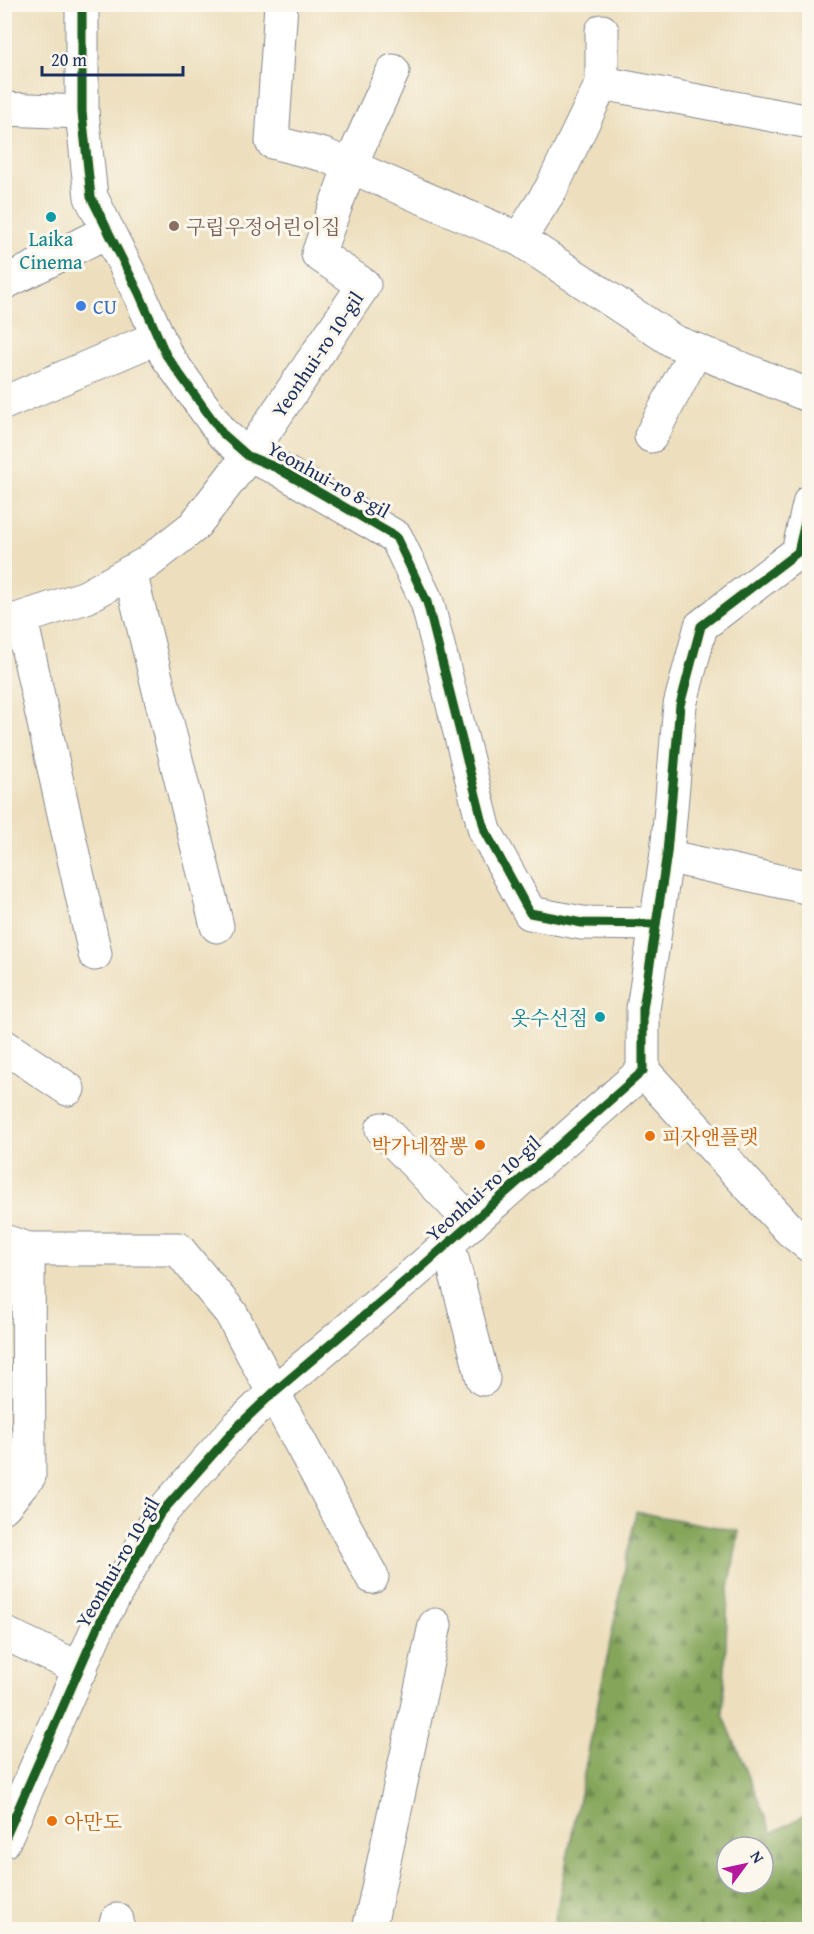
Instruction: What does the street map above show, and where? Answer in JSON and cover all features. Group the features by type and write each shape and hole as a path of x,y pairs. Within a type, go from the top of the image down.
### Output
{"street":[{"name":"Yeonhui-ro 8-gil","path":"82,4 82,112 91,197 166,355 222,433 248,456 277,468 396,537 427,602 462,733 484,831 530,913 582,923 656,924"},
{"path":"281,4 272,142 324,155 519,239 673,341 810,396"},
{"path":"519,239 551,189 602,83 602,31"},
{"name":"Yeonhui-ro 10-gil","path":"248,456 364,285 318,254 350,166 393,71"},
{"path":"602,83 810,122"},
{"path":"4,110 82,112"},
{"path":"4,283 108,231"},
{"path":"4,403 158,337"},
{"path":"651,436 696,350"},
{"name":"Yeonhui-ro 8-gil","path":"13,622 86,597 147,563 194,526 248,456"},
{"path":"810,501 804,554 701,626 680,705 667,853 643,1009 643,1071 790,1230 810,1246"},
{"path":"130,572 217,926"},
{"path":"13,622 95,954"},
{"path":"667,853 679,859 810,888"},
{"path":"4,1046 68,1089"},
{"name":"Yeonhui-ro 10-gil","path":"5,1836 101,1620 160,1514 237,1427 273,1393 460,1233 643,1071"},
{"path":"382,1129 460,1233 483,1379"},
{"path":"4,1506 29,1476 16,1245 178,1249 231,1313 372,1577"},
{"path":"369,1929 435,1625"},
{"path":"4,1633 81,1669"}],"green space":[{"path":"636,1512 739,1531 728,1595 723,1714 772,1833 809,1813 809,1926 803,1929 553,1929"}],"cycle path":[{"path":"82,4 82,112 91,197 139,293 166,355 222,433 248,456 277,468 396,537 427,602 485,831 530,913 582,923 656,924"},
{"path":"4,1841 101,1620 160,1514 237,1427 273,1393 425,1264 643,1071 643,1009 667,853 680,705 701,626 798,552 810,501"}],"place":[{"name":"Laika Cinema","path":"51,217"},
{"name":"구립우정어린이집","path":"174,226"},
{"name":"CU","path":"81,306"},
{"name":"옷수선점","path":"600,1017"},
{"name":"피자앤플랫","path":"650,1136"},
{"name":"박가네짬뽕","path":"480,1145"},
{"name":"아만도","path":"52,1821"}]}
